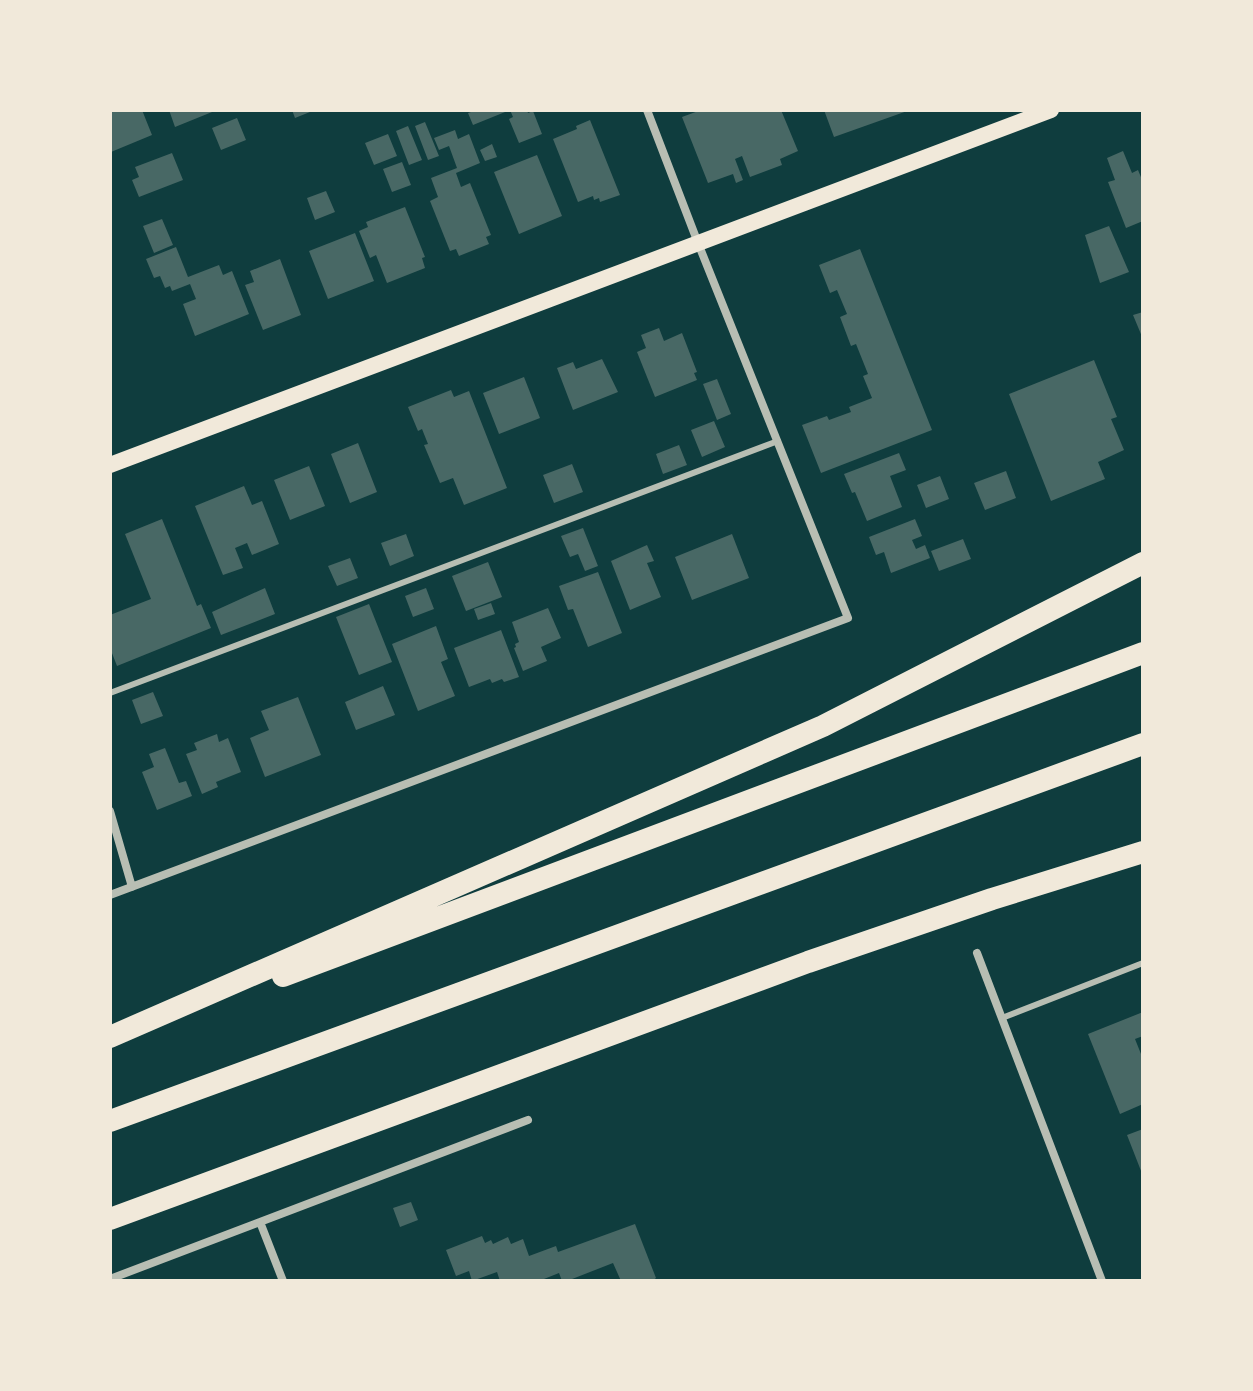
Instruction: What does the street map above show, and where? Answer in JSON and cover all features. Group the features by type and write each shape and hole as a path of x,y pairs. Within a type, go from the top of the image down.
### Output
{"highway":[{"path":"110,1039 823,726 1143,563"},
{"path":"110,1039 1143,653"},
{"path":"110,1121 1143,744"},
{"path":"110,1219 838,951 1143,852"}],"main road":[{"path":"110,465 1051,110"}],"street":[{"path":"110,895 848,618 647,110"},
{"path":"110,811 132,887"},
{"path":"977,953 1102,1281"},
{"path":"110,1279 528,1120"},
{"path":"260,1222 283,1281"}],"lane":[{"path":"110,693 778,441"},
{"path":"1002,1018 1143,963"}],"building":[{"path":"110,110 142,110 152,135 111,152"},
{"path":"169,110 217,110 175,127"},
{"path":"292,110 315,110 295,118"},
{"path":"510,110 473,125 468,113"},
{"path":"510,110 533,111 542,134 519,143 509,119 513,117"},
{"path":"701,110 781,110 798,151 780,159 782,165 750,177 742,156 735,159 743,180 736,183 733,174 708,183 682,117"},
{"path":"824,110 910,110 834,137"},
{"path":"237,118 246,140 221,150 212,128"},
{"path":"590,120 620,195 600,202 593,196 578,202 553,139"},
{"path":"425,122 439,156 428,160 415,126"},
{"path":"408,126 422,160 409,165 396,131"},
{"path":"455,130 458,139 469,134 480,163 456,173 461,187 470,183 491,235 486,237 489,244 459,256 456,249 450,251 430,201 438,197 431,178 457,168 449,146 439,150 434,138"},
{"path":"388,134 397,156 374,165 365,143"},
{"path":"492,144 497,157 485,161 480,150"},
{"path":"1123,151 1132,173 1138,170 1143,182 1143,221 1126,228 1108,182 1115,180 1107,158"},
{"path":"172,153 183,180 139,197 132,180 139,177 135,167"},
{"path":"537,155 562,216 519,234 494,172"},
{"path":"402,162 411,185 392,192 383,169"},
{"path":"326,191 335,212 315,220 307,198"},
{"path":"405,207 425,257 422,258 425,268 387,283 376,255 370,258 359,231 368,227 366,222"},
{"path":"162,219 173,245 154,253 143,226"},
{"path":"1109,226 1129,272 1100,283 1085,235"},
{"path":"355,233 374,281 328,299 309,251"},
{"path":"176,247 188,277 219,265 223,275 232,271 249,314 195,336 183,304 196,299 190,284 172,291 170,286 165,288 160,276 154,278 146,259"},
{"path":"860,249 932,430 821,473 802,425 851,412 849,407 872,398 863,376 868,374 856,344 851,346 840,317 847,314 837,290 830,293 819,265"},
{"path":"280,259 301,315 263,330 245,285 254,282 250,271"},
{"path":"1143,312 1143,339 1133,315"},
{"path":"659,328 664,341 682,333 697,372 694,373 697,380 655,397 637,352 646,348 641,335"},
{"path":"602,359 618,392 573,410 557,368 573,362 576,369"},
{"path":"1094,360 1117,417 1111,419 1124,450 1098,462 1105,479 1051,501 1009,394"},
{"path":"524,377 540,418 499,434 483,393"},
{"path":"717,379 731,414 717,420 703,384"},
{"path":"451,390 454,397 469,391 507,488 464,505 453,478 440,483 424,445 428,444 422,429 418,431 408,407"},
{"path":"714,421 725,447 702,457 691,430"},
{"path":"358,443 377,492 350,503 331,454"},
{"path":"679,445 687,465 663,474 656,454"},
{"path":"899,453 906,470 890,476 902,507 867,521 844,474"},
{"path":"572,464 583,492 554,503 543,475"},
{"path":"309,466 325,506 290,520 274,480"},
{"path":"1006,471 1016,498 985,510 974,483"},
{"path":"940,476 949,499 926,508 917,485"},
{"path":"244,486 252,505 262,501 279,544 252,555 247,543 235,548 243,568 223,575 195,506"},
{"path":"162,519 197,606 201,604 211,628 117,666 110,648 110,615 151,599 125,534"},
{"path":"915,519 922,536 912,540 916,549 925,545 930,558 891,573 884,552 876,555 869,537"},
{"path":"583,528 598,566 585,571 578,554 570,557 561,536"},
{"path":"406,534 414,556 390,566 381,543"},
{"path":"732,534 749,578 692,600 675,557"},
{"path":"963,539 971,559 939,571 931,551"},
{"path":"647,545 654,561 647,563 661,597 630,610 611,561"},
{"path":"350,558 358,578 337,586 328,566"},
{"path":"488,562 502,597 466,611 452,576"},
{"path":"598,572 622,633 588,647 573,609 568,610 559,586"},
{"path":"265,588 275,614 221,635 212,612"},
{"path":"426,588 434,609 413,617 405,596"},
{"path":"491,603 495,614 478,620 474,609"},
{"path":"369,604 392,662 359,675 336,617"},
{"path":"548,608 561,638 541,647 547,661 523,671 514,648 519,642 512,622"},
{"path":"436,626 448,659 441,662 455,696 418,711 392,644"},
{"path":"501,630 519,677 492,683 490,679 469,687 454,648"},
{"path":"383,686 395,715 356,730 345,702"},
{"path":"153,692 163,716 141,724 132,700"},
{"path":"298,697 321,755 265,777 250,738 269,730 261,711"},
{"path":"217,734 219,742 228,738 241,772 216,782 218,787 202,794 186,754 197,750 194,743"},
{"path":"165,748 179,783 186,781 192,796 157,810 142,772 154,767 149,754"},
{"path":"1143,1012 1143,1036 1135,1039 1143,1059 1143,1104 1120,1114 1088,1034"},
{"path":"1143,1129 1143,1176 1127,1135"},
{"path":"411,1202 418,1220 400,1227 393,1208"},
{"path":"635,1224 656,1278 652,1281 621,1281 613,1263 567,1281 562,1281 559,1273 539,1281 500,1281 497,1272 472,1281 469,1271 456,1276 446,1250 482,1236 485,1243 491,1240 493,1244 508,1237 511,1244 523,1239 529,1256 556,1246 558,1252"}]}
